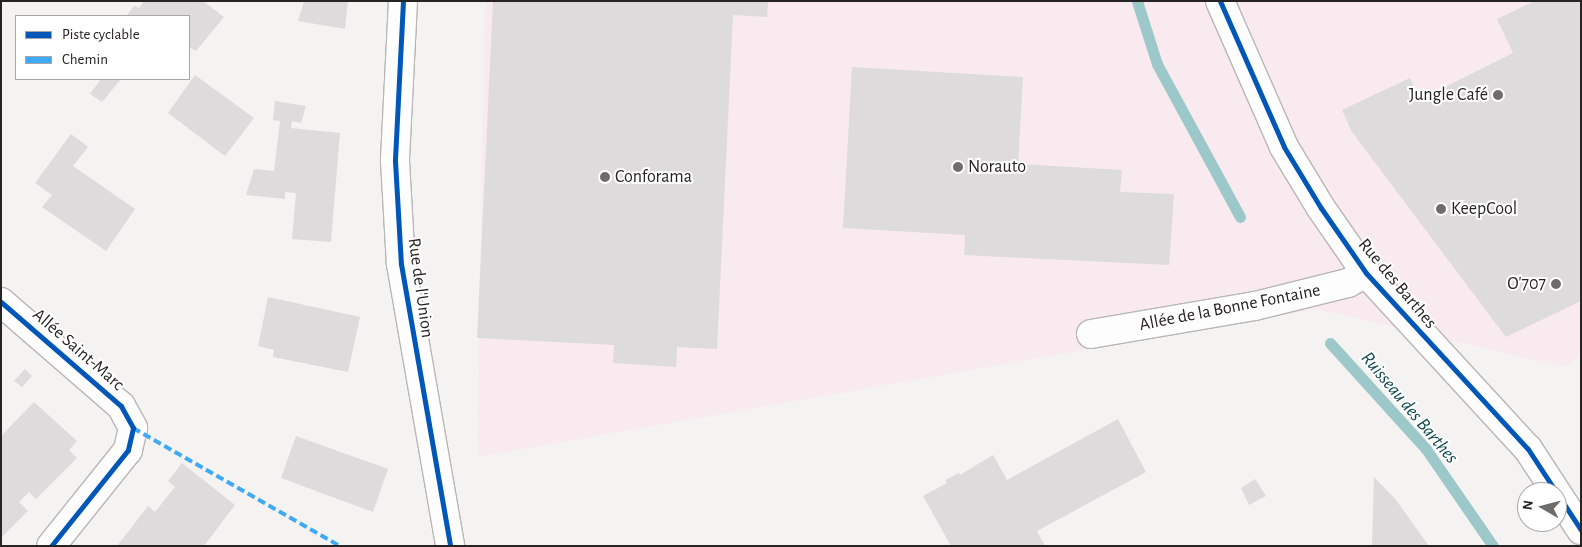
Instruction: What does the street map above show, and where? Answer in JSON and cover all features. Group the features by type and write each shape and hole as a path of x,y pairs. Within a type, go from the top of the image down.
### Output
{"street":[{"name":"Rue de l'Union","path":"403,1 395,161 401,264 450,546"},
{"name":"Rue des Barthes","path":"1220,1 1284,147 1366,273 1528,449 1581,530"},
{"name":"Allée de la Bonne Fontaine","path":"1091,334 1255,306 1348,283 1366,273"},
{"name":"Allée Saint-Marc","path":"2,303 121,406 132,428 128,450 51,546"}],"shaded area":[{"path":"485,1 1581,1 1581,356 1564,367 1317,309 477,457"}],"building":[{"path":"144,1 203,1 224,17 196,51 190,48 190,15 127,15 134,6 139,8"},
{"path":"304,1 348,1 345,29 298,21"},
{"name":"Conforama","path":"493,1 768,1 767,17 733,15 717,349 677,347 676,367 613,363 614,345 477,338"},
{"path":"1535,1 1581,1 1581,301 1506,337 1352,132 1342,110 1410,78 1419,100 1513,53 1497,19"},
{"name":"Norauto","path":"852,67 1023,77 1018,164 1122,170 1120,192 1174,194 1169,265 964,255 965,235 843,228"},
{"path":"195,75 254,118 225,156 168,113"},
{"path":"100,80 120,80 102,102 90,94"},
{"path":"275,101 306,106 301,123 292,121 291,128 340,133 331,242 292,239 296,193 285,192 285,199 246,195 254,169 274,171 280,121 273,120"},
{"path":"71,134 88,147 73,166 135,209 106,251 42,207 52,195 35,183"},
{"path":"268,297 360,317 348,372 273,357 274,350 258,346"},
{"path":"25,369 32,376 22,387 14,381"},
{"path":"34,402 77,441 69,450 77,458 36,499 29,492 19,502 28,511 1,538 1,436"},
{"path":"1118,419 1146,472 1037,531 1045,546 951,546 923,496 947,483 945,480 959,473 960,475 993,455 1007,480"},
{"path":"296,436 388,469 373,512 281,478"},
{"path":"182,463 235,505 204,546 117,546 148,506 155,512 175,487 168,481"},
{"path":"1374,477 1396,500 1429,546 1372,546"},
{"path":"1255,479 1266,496 1249,505 1241,488"}],"waterway":[{"name":"Ruisseau des Barthes","path":"1137,1 1157,64 1240,217"},
{"name":"Ruisseau des Barthes","path":"1330,343 1426,449 1493,546"}],"marked path":[{"path":"133,428 340,546"}],"cycle path":[{"path":"403,1 395,161 401,264 450,546"},
{"path":"1220,1 1284,147 1321,208 1366,273 1528,449 1581,530"},
{"path":"1,302 121,406 133,428 128,450 51,546"}],"place":[{"name":"Jungle Café","path":"1498,95"},
{"name":"Norauto","path":"958,167"},
{"name":"Conforama","path":"605,177"},
{"name":"KeepCool","path":"1441,209"},
{"name":"O'707","path":"1556,284"}]}
